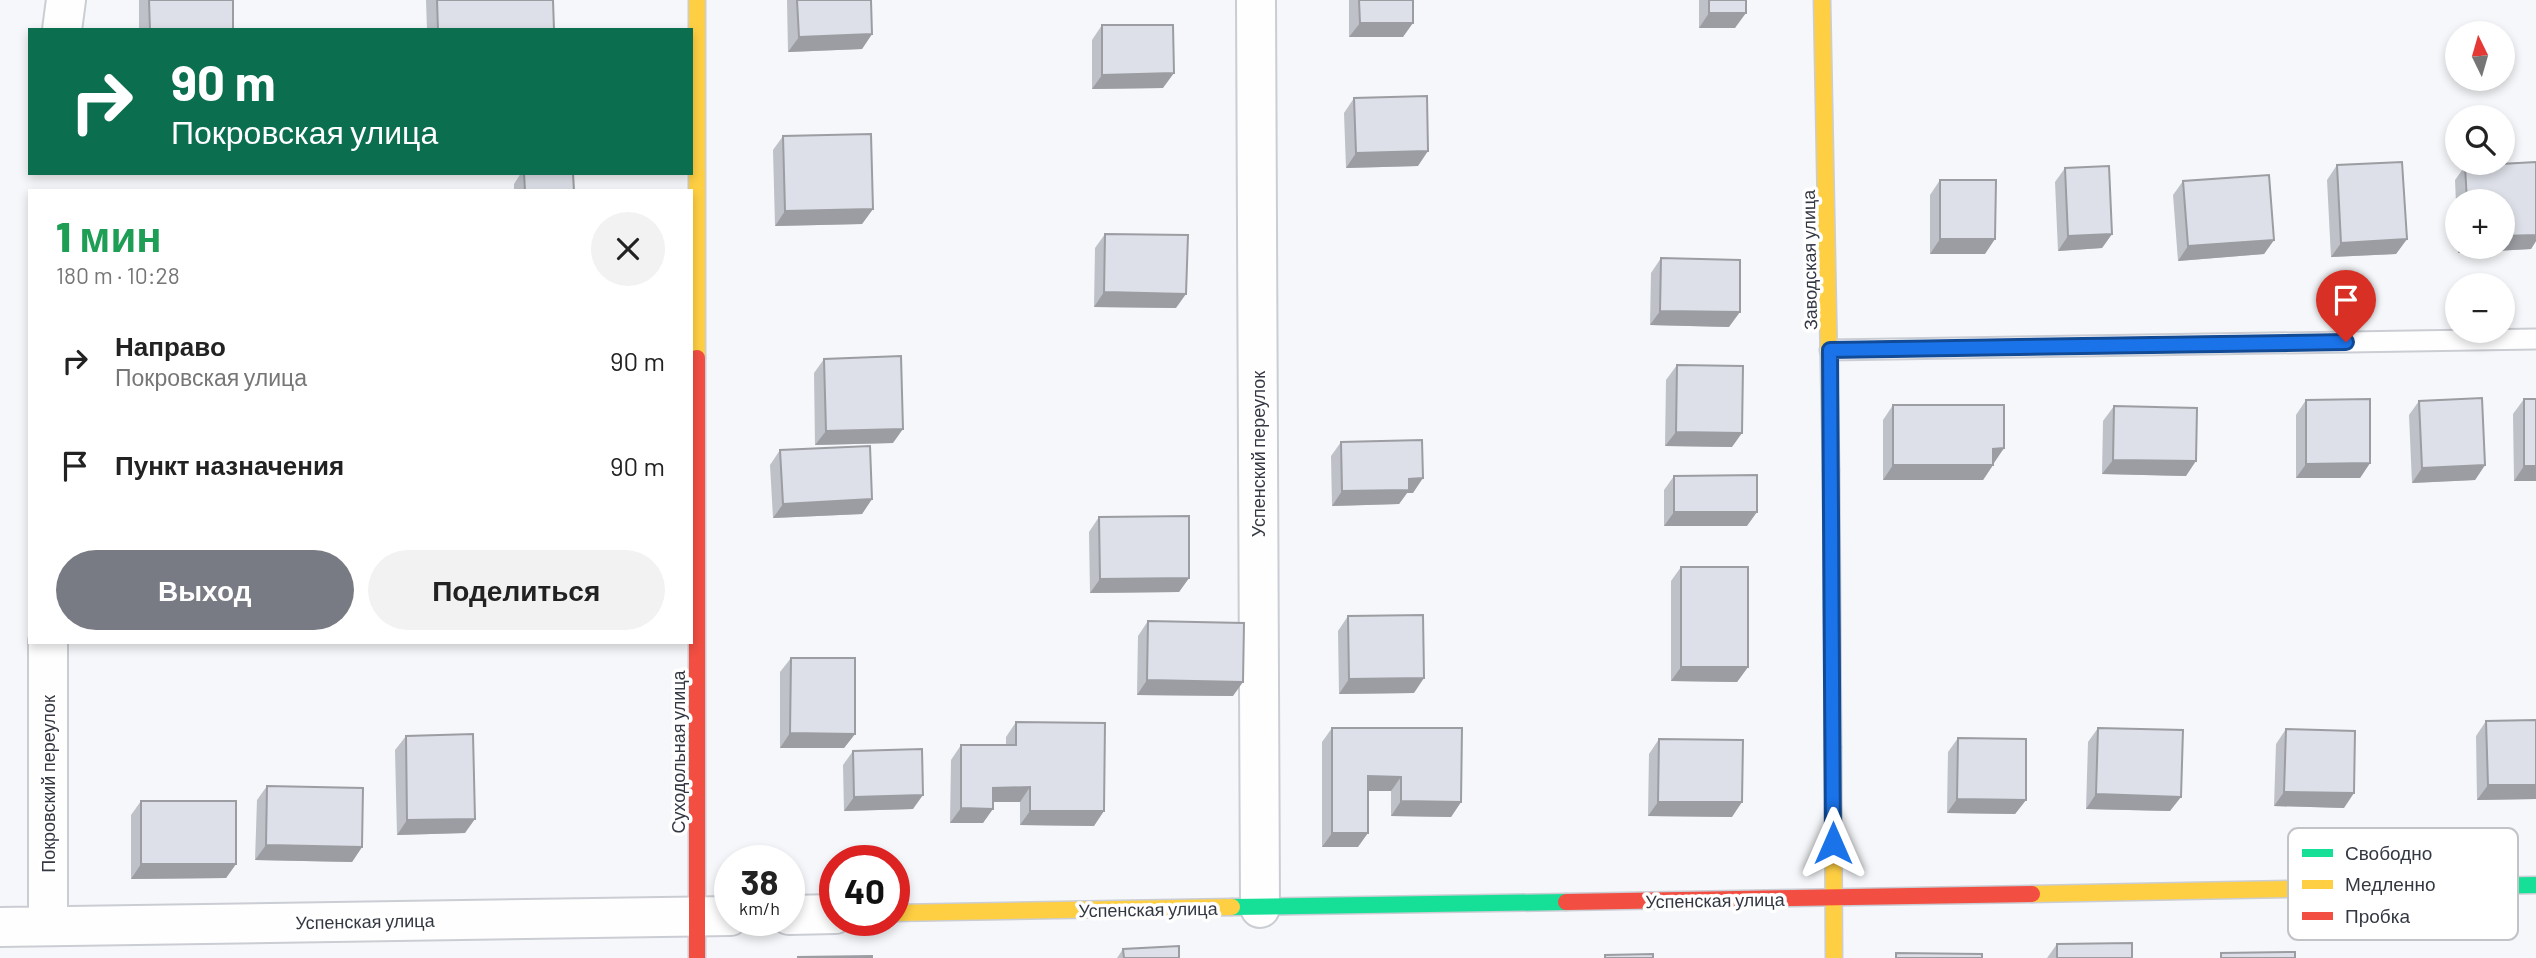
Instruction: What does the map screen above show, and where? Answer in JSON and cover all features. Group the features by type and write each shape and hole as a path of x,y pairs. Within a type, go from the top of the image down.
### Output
{"street":[{"path":"62,28 66,0"},
{"name":"Суходольная улица","path":"697,958 714,916 698,0"},
{"name":"Успенский переулок","path":"1256,0 1260,908"},
{"name":"Заводская улица","path":"1822,0 1830,350 1833,958"},
{"name":"Покровский переулок","path":"48,644 48,926"},
{"name":"Успенская улица","path":"2518,885 2536,885"},
{"name":"Успенская улица","path":"910,913 2288,890"},
{"name":"Успенская улица","path":"0,927 714,916"}],"lane":[{"path":"1830,350 2536,339"}],"building":[{"path":"149,0 233,0 233,28 150,28"},
{"path":"437,0 553,0 554,28 438,28"},
{"path":"797,0 871,0 872,34 799,37"},
{"path":"1359,0 1413,0 1413,23 1360,23"},
{"path":"1709,0 1746,0 1746,13 1709,13"},
{"path":"1102,25 1173,25 1174,73 1102,75"},
{"path":"1427,96 1428,151 1356,153 1354,98"},
{"path":"871,134 873,209 785,211 783,136"},
{"path":"2402,162 2407,239 2341,243 2337,165"},
{"path":"2536,162 2536,235 2515,236 2515,189 2466,189 2466,175 2515,175 2515,163"},
{"path":"2109,166 2112,234 2068,236 2065,168"},
{"path":"524,175 573,175 574,189 525,189"},
{"path":"2269,175 2274,240 2188,246 2183,181"},
{"path":"1940,180 1996,180 1995,239 1940,239"},
{"path":"1105,234 1188,235 1186,294 1104,292"},
{"path":"1661,258 1740,260 1740,312 1660,311"},
{"path":"901,356 903,429 826,431 824,359"},
{"path":"1677,365 1743,366 1742,433 1676,432"},
{"path":"2482,398 2485,465 2422,468 2419,401"},
{"path":"2370,399 2370,463 2306,464 2306,400"},
{"path":"2524,399 2536,399 2536,466 2524,466"},
{"path":"1893,405 2004,405 2004,448 1993,449 1993,465 1893,465"},
{"path":"2114,406 2197,408 2196,461 2113,460"},
{"path":"1422,440 1423,478 1409,479 1409,490 1342,491 1341,442"},
{"path":"870,446 872,499 783,504 780,450"},
{"path":"1757,475 1757,512 1674,512 1674,476"},
{"path":"1189,516 1189,578 1100,579 1099,517"},
{"path":"1681,567 1748,567 1748,667 1681,667"},
{"path":"1423,615 1424,678 1349,679 1348,616"},
{"path":"1148,621 1244,623 1243,682 1147,680"},
{"path":"791,658 855,658 855,734 790,733"},
{"path":"2536,720 2536,785 2488,785 2486,721"},
{"path":"1016,722 1105,723 1104,811 1030,811 1030,787 993,788 993,809 961,808 961,745 1016,745"},
{"path":"1332,728 1462,728 1461,802 1401,801 1401,777 1368,776 1368,833 1332,833"},
{"path":"2098,728 2183,730 2181,797 2096,794"},
{"path":"2286,729 2355,731 2354,793 2284,792"},
{"path":"473,734 475,819 407,820 406,736"},
{"path":"1958,738 2026,739 2026,800 1957,799"},
{"path":"1659,739 1743,740 1742,802 1658,802"},
{"path":"922,749 923,795 854,797 853,751"},
{"path":"267,786 363,788 362,847 266,845"},
{"path":"141,801 236,801 236,864 141,864"},
{"path":"2132,943 2132,958 2057,958 2057,944"},
{"path":"1179,946 1179,958 1124,958 1123,949"},
{"path":"2295,952 2295,958 2221,958 2221,953"},
{"path":"1896,953 1982,954 1982,958 1896,958"},
{"path":"1653,954 1653,958 1605,958 1605,955"},
{"path":"798,957 872,958 798,958"}],"traffic: fast":[{"path":"2518,885 2536,885"},
{"path":"1232,907 1566,902"}],"traffic: slow":[{"path":"697,0 697,358"},
{"path":"1822,0 1831,470"},
{"path":"1833,747 1834,958"},
{"path":"2032,894 2288,889"},
{"path":"910,913 1232,907"}],"traffic: jam":[{"path":"697,358 697,958"},
{"path":"1831,470 1833,747"},
{"path":"1566,902 2032,894"}],"route":[{"path":"1833,843 1830,350 2346,342"}]}
